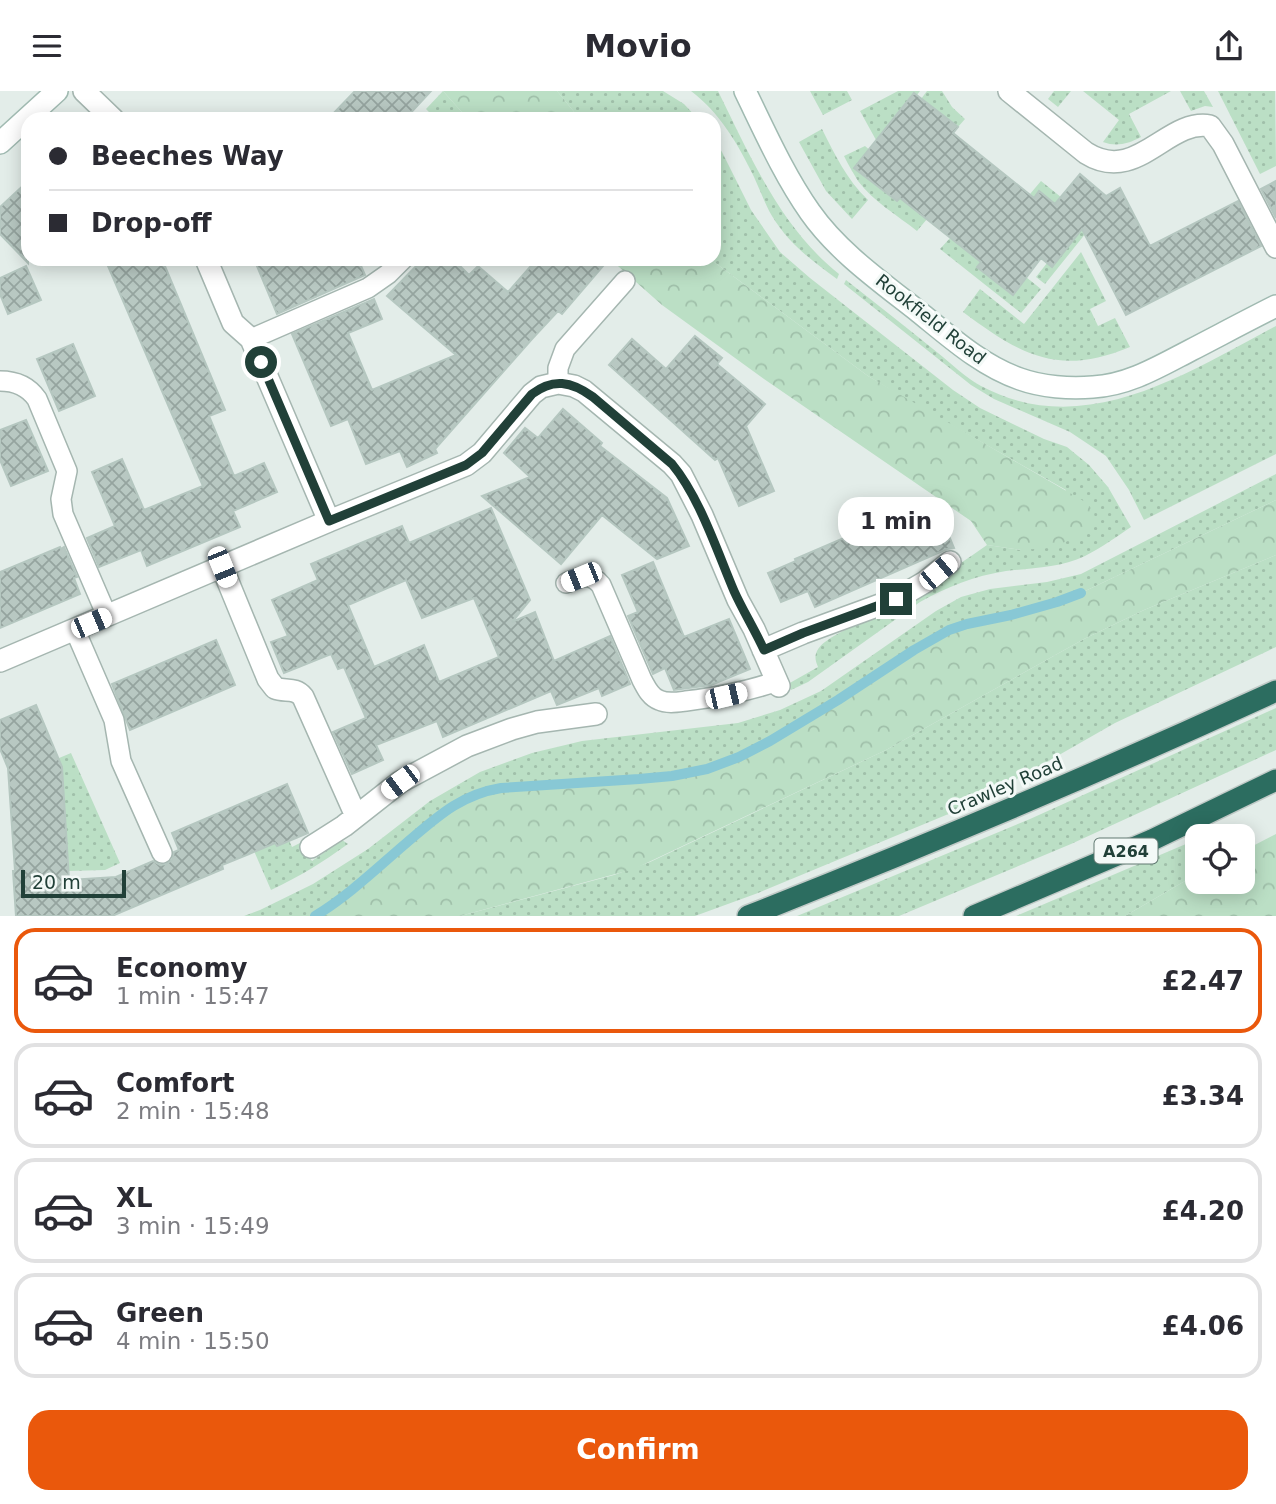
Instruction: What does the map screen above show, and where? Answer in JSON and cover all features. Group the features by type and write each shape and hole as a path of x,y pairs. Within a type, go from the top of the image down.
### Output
{"highway":[{"name":"Crawley Road","path":"748,916 1077,781 1276,691"},
{"name":"A264","path":"974,916 1152,840 1276,780"}],"street":[{"path":"34,112 57,91"},
{"path":"84,91 106,112"},
{"name":"Rookfield Road","path":"745,91 794,187 826,232 849,255 974,355 1020,379 1069,387 1119,383 1147,373 1276,306"},
{"path":"1009,91 1086,153 1105,162 1116,163 1135,157 1192,127 1210,126 1223,144 1276,247"},
{"path":"0,143 21,124"},
{"path":"209,266 233,323 251,339 329,521"},
{"path":"0,661 466,465 482,453 532,394 541,387 558,383 574,386 593,397 681,474 778,683"},
{"path":"764,650 896,599 925,582 950,562"},
{"path":"222,567 268,679 275,688 294,690 303,698 356,816"},
{"path":"311,847 344,826 400,782 478,742 537,722 596,714"}],"lane":[{"path":"251,339 368,288 396,266"},
{"path":"558,383 558,368 565,349 625,281"},
{"path":"0,381 23,386 32,391 37,399 67,471 61,499 63,514 107,616"},
{"path":"566,583 586,576 597,579 642,680 658,700 673,702 726,696 778,683"},
{"path":"75,629 114,720 121,761 162,853"}],"green space":[{"path":"443,91 462,112 429,112 426,109"},
{"path":"443,91 557,91 574,112 462,112"},
{"path":"557,91 663,91 691,112 574,112"},
{"path":"691,91 718,91 769,190 800,235 818,256 839,274 837,279 801,251 779,226 735,141 721,122 721,112 713,112"},
{"path":"810,91 847,91 852,100 823,115"},
{"path":"898,91 920,91 917,95 913,93 876,140 860,111"},
{"path":"927,91 942,91 952,107 965,119 958,127 921,99"},
{"path":"1054,91 1071,91 1058,107 1048,99"},
{"path":"1083,91 1171,91 1129,114 1141,137 1127,143 1108,144 1103,142 1119,120"},
{"path":"1180,91 1204,91 1213,107 1205,106 1191,111"},
{"path":"1218,91 1275,91 1276,166 1260,174"},
{"path":"822,129 848,176 868,200 852,219 826,191 799,142"},
{"path":"865,146 878,157 864,176 896,201 900,198 927,219 917,231 878,202 856,178 844,156"},
{"path":"721,150 751,210 780,252 953,390 980,408 1044,439 1067,447 1089,465 1108,487 1131,527 1075,560 1046,567 994,573 940,592 920,602 808,682 791,690 788,684 818,667 815,657 817,651 834,636 901,600 987,545 1021,550 1066,490 868,376 719,266"},
{"path":"1041,181 1077,210 1071,217 1040,192 1034,198 1030,194"},
{"path":"1094,223 1045,284 1036,277 1047,263 1052,267 1083,227"},
{"path":"950,238 981,262 977,267 1012,295 1026,277 1041,289 1021,313 940,249"},
{"path":"1081,252 1106,301 1090,309 1098,326 1115,318 1130,347 1105,356 1082,360 1041,357 1003,340 963,312 980,289 1024,324"},
{"path":"618,266 719,266 868,376 1082,500 1094,511 1095,524 1082,536 1048,548 1021,550 987,545 971,521 764,379 662,305"},
{"path":"846,280 975,383 1020,401 1058,407 1096,404 1133,395 1170,381 1276,326 1276,454 1144,520 1129,490 1106,456 1070,432 994,399 971,385 844,284"},
{"path":"1276,474 1276,500 1081,593 1011,615 949,630 838,700 739,757 707,769 672,776 501,788 477,794 456,803 344,896 315,916 244,916 313,884 368,849 430,801 480,772 532,753 582,741 738,723 780,710 821,691 936,611 961,597 990,589 1047,582 1081,574"},
{"path":"1276,500 1276,555 1144,610 1084,639 886,750 634,869 460,916 315,916 350,891 438,817 473,796 501,788 672,776 707,769 770,741 949,630 1011,615 1081,593"},
{"path":"1276,555 1276,647 1115,723 975,803 758,893 695,916 460,916 614,875 650,862 886,750 1084,639 1144,610"},
{"path":"1276,708 1276,750 1071,844 899,916 797,916 1030,819"},
{"path":"71,753 120,863 105,870 69,871 63,778 14,777"},
{"path":"1276,834 1276,916 1125,916 1185,881 1185,894 1255,894 1255,845"},
{"path":"289,840 292,847 300,843 312,861 342,840 348,844 311,869 271,890 254,851 275,842"},
{"path":"1185,844 1185,881 1125,916 1016,916"}],"building":[{"path":"355,91 431,91 412,112 335,112"},
{"path":"914,93 958,127 953,133 1034,198 1039,191 1055,204 1080,174 1106,196 1120,188 1150,246 1238,201 1261,246 1126,315 1082,229 1052,267 1041,258 1013,295 977,267 981,262 900,198 897,201 854,168"},
{"path":"1276,181 1276,218 1261,189"},
{"path":"21,188 21,256 0,234 0,207"},
{"path":"26,266 41,300 8,314 0,294 0,278"},
{"path":"108,266 165,266 225,410 209,416 234,476 264,463 277,492 233,511 240,527 147,566 141,550 99,567 87,538 115,526 92,472 122,459 144,510 203,486"},
{"path":"257,266 361,266 365,275 277,314"},
{"path":"416,266 460,266 469,275 478,266 508,292 531,266 603,266 562,314 558,311 532,339 435,449 437,453 407,467 400,451 366,464 348,419 331,426 292,334 374,299 382,319 348,333 372,390 456,355 387,296"},
{"path":"695,336 722,358 717,364 765,404 746,426 774,491 739,506 718,458 715,460 609,365 632,339 666,369"},
{"path":"73,344 95,396 59,411 37,359"},
{"path":"563,409 602,443 600,446 667,498 689,546 657,559 602,515 561,564 482,496 530,477 504,453 525,428 538,438"},
{"path":"26,420 48,471 11,486 0,460 0,430"},
{"path":"935,502 954,548 815,607 808,591 781,602 768,573 888,519 889,521"},
{"path":"491,508 530,600 512,622 535,612 554,661 610,636 630,684 602,696 599,688 557,705 551,691 443,737 437,721 376,745 383,760 352,774 333,732 366,718 344,667 338,669 331,654 284,673 271,642 288,636 272,600 318,580 311,564 356,545 402,526 409,543","holes":["406,580 422,618 474,598 499,657 439,682 424,645 374,667 348,605"]},
{"path":"64,547 77,577 74,578 80,594 0,628 0,572"},
{"path":"653,562 684,637 729,619 750,669 711,685 674,690 665,668 653,674 628,616 638,612 622,575"},
{"path":"216,640 235,685 130,730 112,684"},
{"path":"36,705 62,767 69,880 116,877 153,861 160,865 166,864 172,860 174,852 179,850 172,833 287,784 308,833 277,846 275,843 222,865 223,869 112,916 16,916 8,768 0,749 0,720"}],"waterway":[{"path":"315,916 350,891 438,817 473,796 501,788 672,776 707,769 770,741 949,630 1011,615 1081,593"}],"route":[{"path":"261,362 329,521 466,465 482,453 532,394 549,384 566,383 593,397 681,474 702,515 738,600 764,650 896,599"}]}
